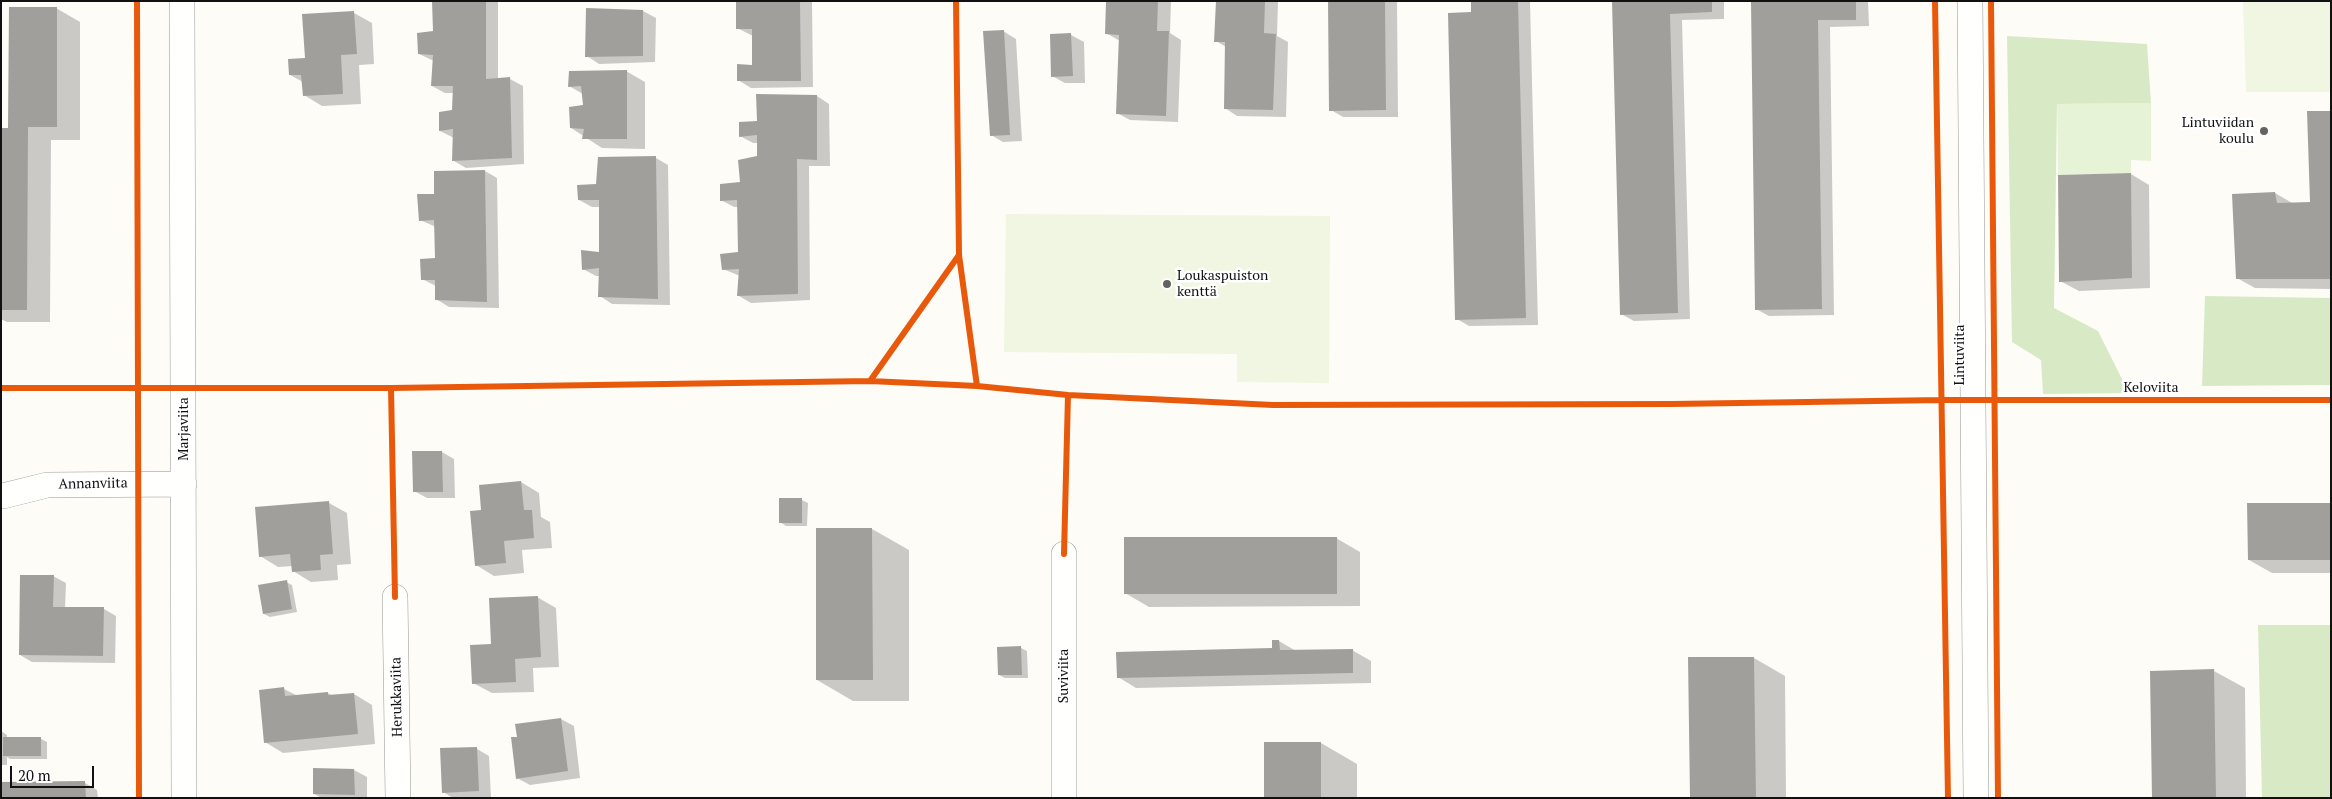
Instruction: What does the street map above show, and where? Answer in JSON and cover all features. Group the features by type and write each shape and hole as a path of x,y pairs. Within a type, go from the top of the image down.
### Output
{"street":[{"name":"Marjaviita","path":"182,1 184,798"},
{"name":"Lintuviita","path":"1970,1 1976,798"},
{"name":"Annanviita","path":"3,496 47,485 184,484"},
{"name":"Suviviita","path":"1064,554 1064,798"},
{"name":"Herukkaviita","path":"395,597 398,798"}],"green space":[{"path":"2243,1 2331,1 2331,92 2246,92"},
{"path":"2007,36 2147,44 2151,103 2057,104 2054,308 2098,331 2129,393 2043,394 2041,360 2012,342"},
{"path":"2151,103 2151,161 2131,160 2131,173 2058,175 2057,104"},
{"name":"Loukaspuiston kenttä","path":"1006,214 1330,216 1329,383 1237,382 1237,354 1004,352"},
{"path":"2205,296 2331,298 2331,385 2202,386"},
{"path":"2258,625 2331,625 2331,798 2262,798"}],"building":[{"path":"432,1 486,1 486,79 510,77 512,158 452,161 453,129 439,131 439,112 452,110 453,86 431,86 433,55 418,54 417,33 433,31"},
{"path":"736,1 800,1 801,81 737,81 737,64 752,65 752,29 736,29"},
{"path":"1106,1 1158,1 1157,31 1169,31 1166,116 1116,114 1119,35 1105,34"},
{"path":"1216,1 1265,1 1264,33 1276,34 1273,110 1224,109 1225,42 1214,42"},
{"path":"1328,1 1385,1 1386,110 1329,111"},
{"path":"1471,1 1518,1 1526,318 1455,320 1448,13 1471,12"},
{"path":"1612,1 1712,1 1712,12 1670,14 1678,313 1620,315"},
{"path":"1751,1 1856,1 1856,20 1818,20 1822,309 1755,310"},
{"path":"9,7 57,7 57,127 28,127 27,310 1,310 1,128 8,128"},
{"path":"586,8 643,10 643,56 585,57"},
{"path":"354,11 357,54 341,55 343,94 303,96 301,75 289,75 288,59 305,58 302,14"},
{"path":"1004,30 1010,135 990,136 983,31"},
{"path":"1071,33 1073,76 1051,77 1050,34"},
{"path":"627,70 627,139 582,139 584,129 570,128 569,107 583,105 581,86 568,87 569,71"},
{"path":"756,94 817,95 817,160 797,159 798,294 737,296 739,269 722,270 720,254 738,252 737,200 720,201 720,184 740,182 738,160 757,156 757,135 739,137 739,122 757,121"},
{"path":"2307,111 2331,111 2331,279 2236,279 2232,194 2275,192 2277,203 2310,202"},
{"path":"656,156 658,299 598,297 599,268 582,270 581,250 599,252 599,200 578,200 577,185 596,184 598,157"},
{"path":"485,170 487,302 435,300 435,280 421,280 420,259 435,258 434,220 419,221 417,194 434,194 434,171"},
{"path":"2131,173 2132,278 2059,282 2058,175"},
{"path":"412,451 442,451 443,492 413,492"},
{"path":"521,481 524,510 532,510 534,538 504,541 506,563 475,566 470,511 481,510 479,485"},
{"path":"779,498 802,498 802,523 779,523"},
{"path":"329,501 333,554 320,555 321,570 292,572 290,554 259,557 255,507"},
{"path":"2247,503 2331,503 2331,560 2248,560"},
{"path":"816,528 872,528 873,680 816,680"},
{"path":"1124,537 1337,537 1337,594 1124,594"},
{"path":"20,575 54,575 53,607 104,607 103,656 19,655"},
{"path":"287,580 292,609 263,614 258,585"},
{"path":"538,596 541,657 515,659 516,682 472,684 470,645 491,644 489,598"},
{"path":"1272,640 1279,640 1280,650 1353,649 1353,673 1117,678 1116,652 1272,648"},
{"path":"1021,646 1022,675 998,675 997,647"},
{"path":"1688,657 1754,657 1756,798 1690,798"},
{"path":"2214,669 2216,798 2152,798 2150,671"},
{"path":"284,687 285,696 328,692 328,695 354,693 358,734 264,743 259,690"},
{"path":"561,718 568,771 516,779 511,737 517,737 515,724"},
{"path":"3,737 41,737 41,756 3,756"},
{"path":"1264,742 1321,742 1321,798 1264,798"},
{"path":"477,747 479,791 442,793 440,748"},
{"path":"313,768 354,769 355,795 313,794"},
{"path":"85,781 86,798 1,798 1,782"}],"cycle path":[{"path":"137,1 139,798"},
{"path":"956,1 959,255 977,386"},
{"path":"1935,1 1948,798"},
{"path":"1991,1 1998,798"},
{"path":"870,381 959,255"},
{"name":"Keloviita","path":"1,388 391,388 870,381 977,386 1068,395 1273,405 1672,404 1942,400 2331,400"},
{"path":"391,388 395,597"},
{"path":"1064,554 1068,395"}],"place":[{"name":"Lintuviidan koulu","path":"2264,131"},
{"name":"Loukaspuiston kenttä","path":"1167,284"}]}
